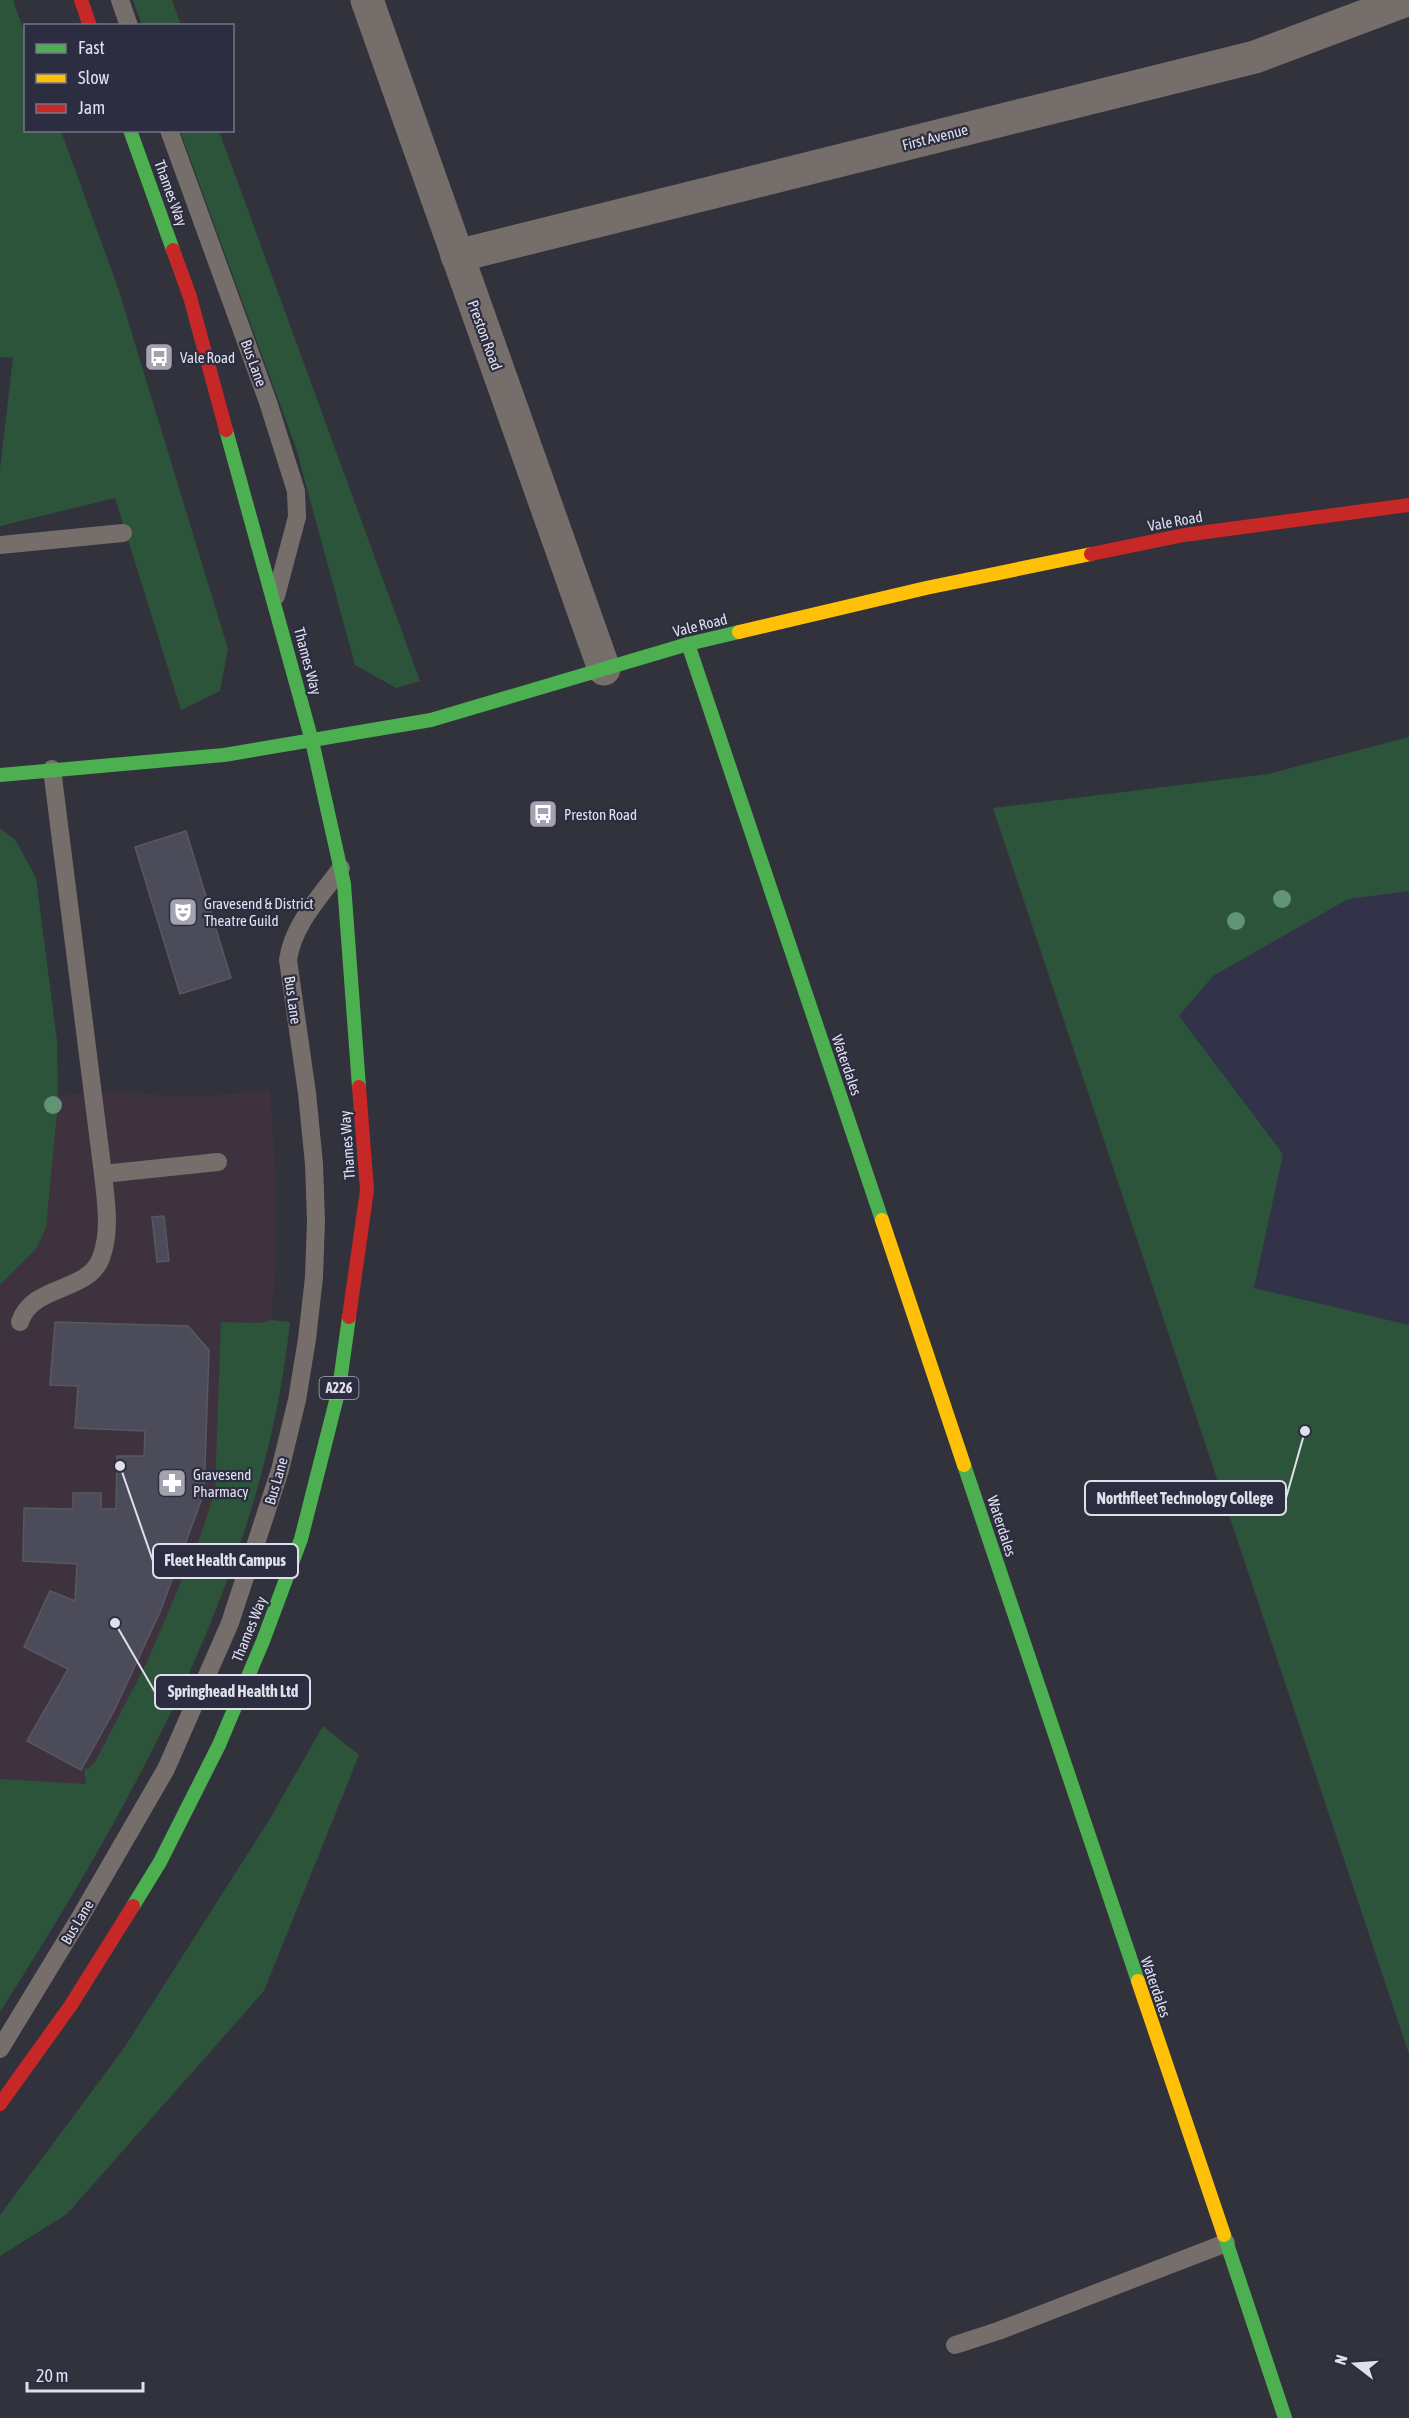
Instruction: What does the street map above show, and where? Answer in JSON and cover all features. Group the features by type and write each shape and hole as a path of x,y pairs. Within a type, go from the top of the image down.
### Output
{"street":[{"path":"81,0 89,24"},
{"name":"Preston Road","path":"367,0 604,669"},
{"name":"First Avenue","path":"457,256 1255,57 1407,0"},
{"name":"Thames Way","path":"0,2104 71,2005 160,1862 219,1746 263,1641 301,1539 339,1389 367,1190 341,868 312,741 275,601 190,297 131,132"},
{"name":"Vale Road","path":"0,775 224,755 431,720 688,644 926,588 1184,535 1409,506"},
{"name":"Waterdales","path":"688,644 1284,2418"}],"lane":[{"path":"120,0 128,24"},
{"name":"Bus Lane","path":"170,132 264,392 296,491 297,517 275,601"},
{"path":"0,545 123,533"},
{"path":"20,1322 24,1314 42,1296 80,1280 92,1271 101,1260 108,1226 52,769"},
{"name":"Bus Lane","path":"0,2049 78,1921 166,1769 230,1623 280,1470 297,1400 307,1339 314,1277 316,1221 314,1164 307,1093 288,960 298,928 341,868"},
{"path":"103,1174 218,1162"},
{"path":"955,2345 998,2331 1226,2243"}],"shaded area":[{"path":"1409,737 1409,2054 993,808 1268,774"},
{"path":"270,1091 276,1179 276,1266 271,1320 255,1402 101,1786 0,1779 0,1285 36,1249 46,1228 58,1095 122,1092 193,1097"}],"green space":[{"path":"0,0 13,0 24,31 24,132 61,132 118,288 228,649 220,691 181,710 115,498 0,526 0,469 13,358 0,357"},
{"path":"133,0 172,0 181,24 142,24"},
{"path":"180,132 219,132 420,681 396,688 355,665 296,448"},
{"path":"1409,737 1409,891 1348,899 1213,976 1179,1016 1283,1154 1254,1288 1409,1325 1409,2054 993,808 1268,774"},
{"path":"0,828 16,841 36,878 57,1041 58,1102 46,1228 36,1249 0,1285"},
{"path":"271,1320 290,1322 275,1415 252,1506 222,1595 185,1683 143,1768 97,1852 0,2012 0,1779 86,1784 84,1768 88,1769 95,1762 147,1662 200,1537 215,1492 221,1322 260,1323"},
{"path":"323,1726 359,1755 264,1991 67,2214 0,2256 0,2215 124,2048 268,1822"}],"building":[{"name":"Gravesend & District Theatre Guild","path":"186,831 231,978 180,994 135,847"},
{"path":"164,1216 169,1261 157,1262 152,1217"},
{"path":"55,1322 188,1326 209,1350 204,1493 160,1612 115,1709 81,1770 27,1741 68,1669 24,1647 50,1591 75,1601 77,1564 23,1561 24,1508 73,1509 73,1493 101,1493 101,1509 116,1509 117,1456 144,1456 145,1431 75,1428 78,1386 50,1385"}],"traffic: fast":[{"path":"131,132 173,250"},
{"path":"226,430 312,741 344,884 359,1087"},
{"path":"0,775 224,755 431,720 688,644 739,632"},
{"path":"688,644 882,1220"},
{"path":"133,1906 160,1862 219,1745 263,1641 301,1539 339,1389 349,1317"},
{"path":"964,1465 1138,1981"},
{"path":"1224,2235 1285,2418"}],"traffic: slow":[{"path":"739,632 926,588 1091,554"},
{"path":"882,1220 964,1465"},
{"path":"1138,1981 1224,2235"}],"traffic: jam":[{"path":"81,0 89,24"},
{"path":"173,250 190,297 226,430"},
{"path":"1091,554 1184,535 1409,505"},
{"path":"349,1317 367,1190 359,1087"},
{"path":"0,2104 71,2005 133,1906"}],"place":[{"name":"Vale Road","path":"159,357"},
{"name":"Preston Road","path":"543,814"},
{"name":"Gravesend & District Theatre Guild","path":"183,912"},
{"name":"Northfleet Technology College","path":"1305,1431"},
{"name":"Fleet Health Campus","path":"120,1466"},
{"name":"Gravesend Pharmacy","path":"172,1483"},
{"name":"Springhead Health Ltd","path":"115,1623"}]}
